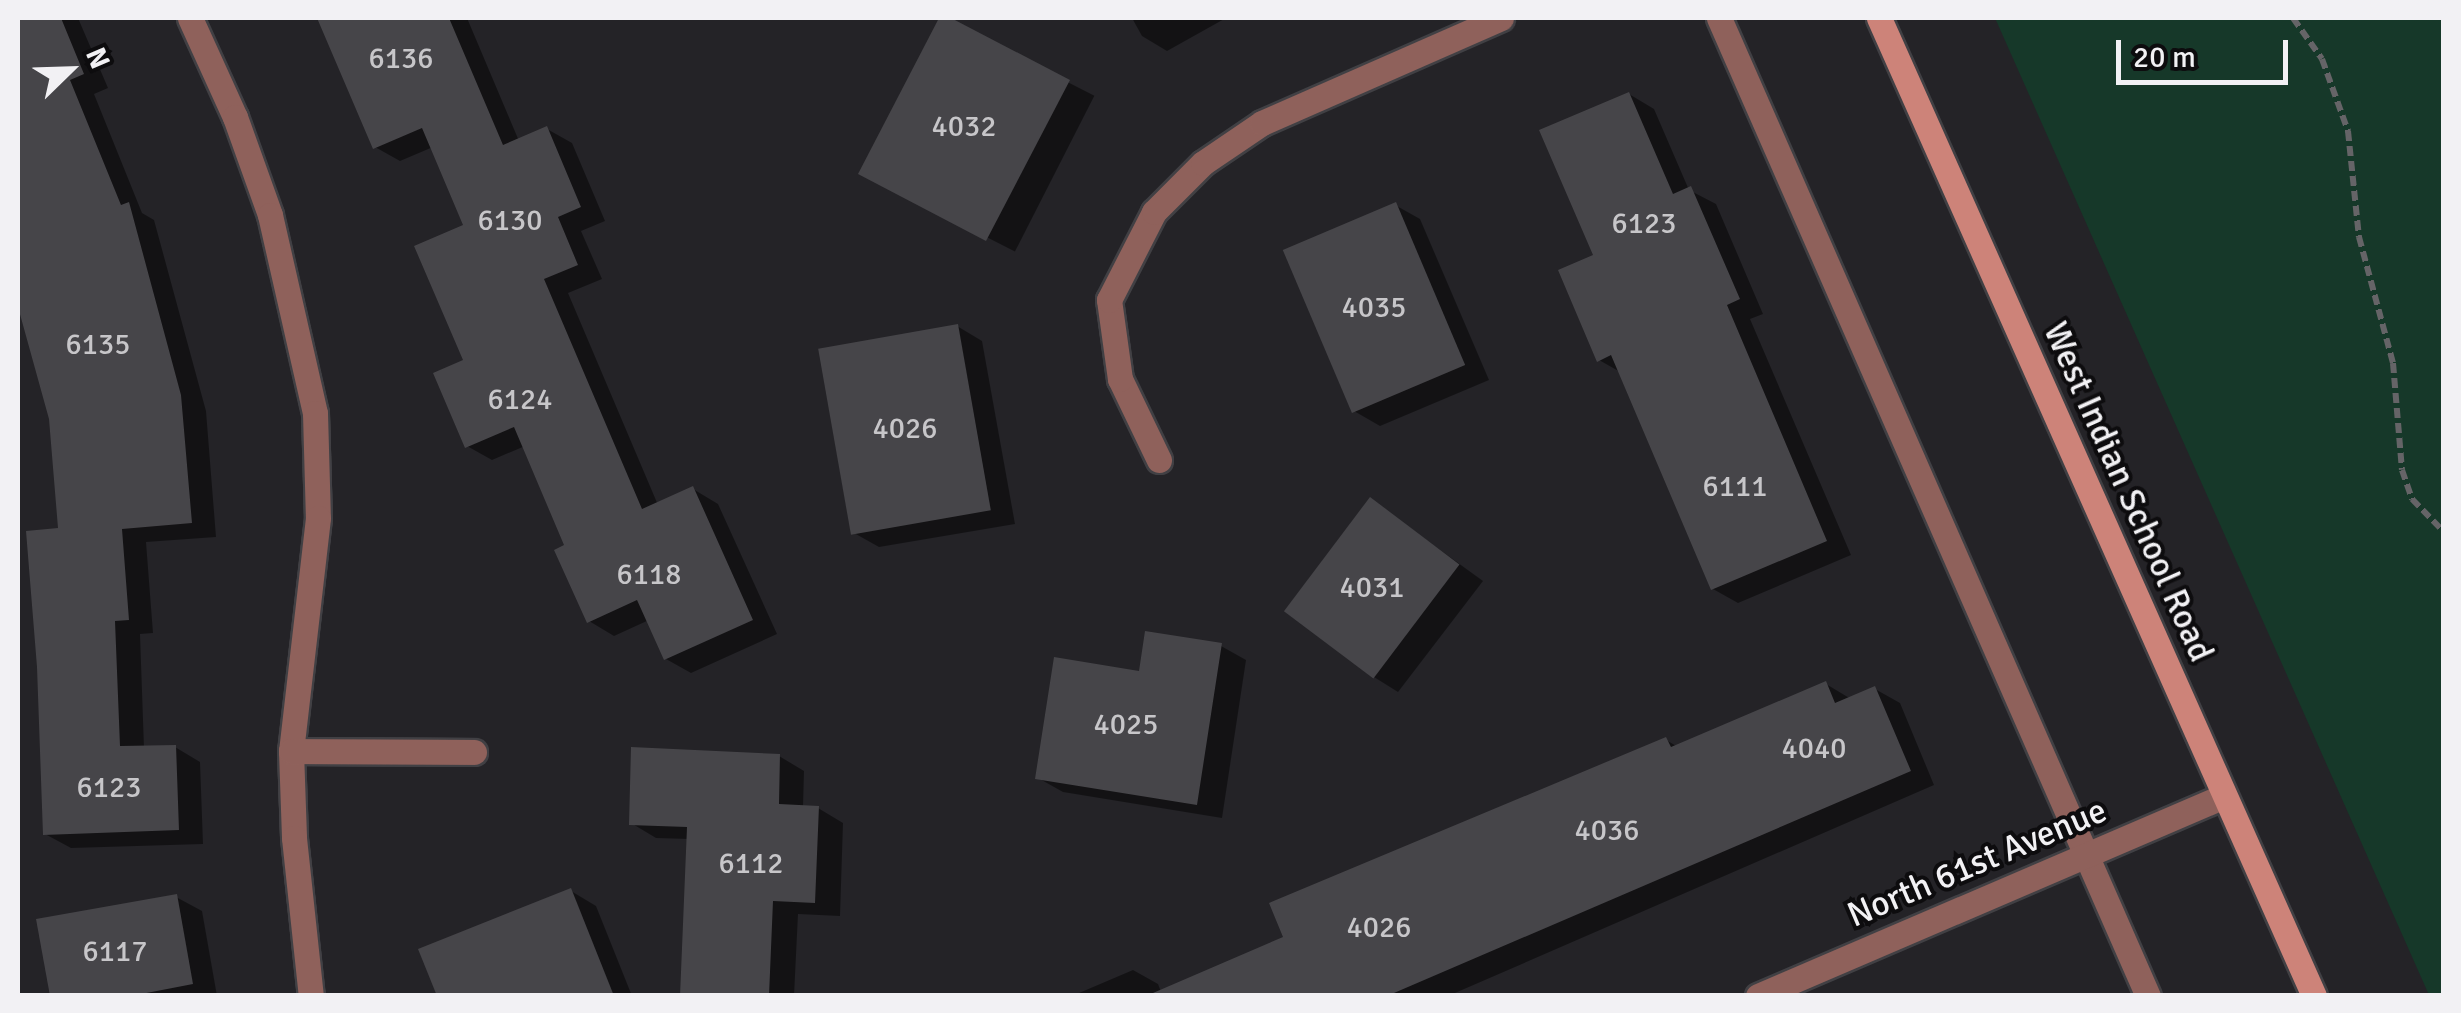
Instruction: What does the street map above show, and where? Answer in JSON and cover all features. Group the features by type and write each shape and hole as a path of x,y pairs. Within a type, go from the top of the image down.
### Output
{"main road":[{"name":"West Indian School Road","path":"1879,18 2314,996"}],"street":[{"path":"190,18 235,118 270,215 315,413 318,518 291,751 294,838 311,996"},
{"path":"1158,460 1120,379 1109,300 1154,212 1203,163 1262,123 1502,18"},
{"path":"1719,18 2148,996"},
{"path":"291,751 474,752"},
{"name":"North 61st Avenue","path":"1758,996 2224,796"}],"path":[{"path":"2293,18 2322,59 2348,131 2358,237 2394,363 2402,470 2412,499 2444,532"}],"green space":[{"path":"1995,18 2443,18 2443,995 2429,995"}],"building":[{"path":"18,18 61,18 84,74 70,80 121,205 129,202 181,395 192,523 122,529 129,620 115,621 120,746 176,745 179,830 43,835 37,667 26,531 58,528 49,419 18,307"},
{"path":"317,18 449,18 503,145 547,126 581,207 558,217 578,265 544,279 642,509 693,486 753,620 664,660 637,600 587,623 554,550 564,545 514,427 465,448 433,373 463,360 414,246 463,225 422,128 373,149"},
{"path":"939,18 951,18 1070,80 986,241 858,174"},
{"path":"1629,92 1673,194 1691,186 1740,299 1727,305 1827,541 1711,590 1611,355 1597,362 1558,270 1593,255 1539,130"},
{"path":"1396,202 1465,365 1352,413 1283,250"},
{"path":"958,324 991,510 851,535 818,349"},
{"path":"1370,497 1459,564 1373,679 1284,611"},
{"path":"1145,631 1222,643 1197,805 1035,779 1054,657 1139,671"},
{"path":"1826,681 1835,703 1875,686 1911,771 1387,996 1146,996 1283,937 1269,903 1666,737 1671,747"},
{"path":"631,747 780,754 779,804 819,806 815,903 773,901 769,996 680,996 687,827 629,825"},
{"path":"571,888 614,996 437,996 418,949"},
{"path":"177,894 193,984 131,996 50,996 36,919"}]}
